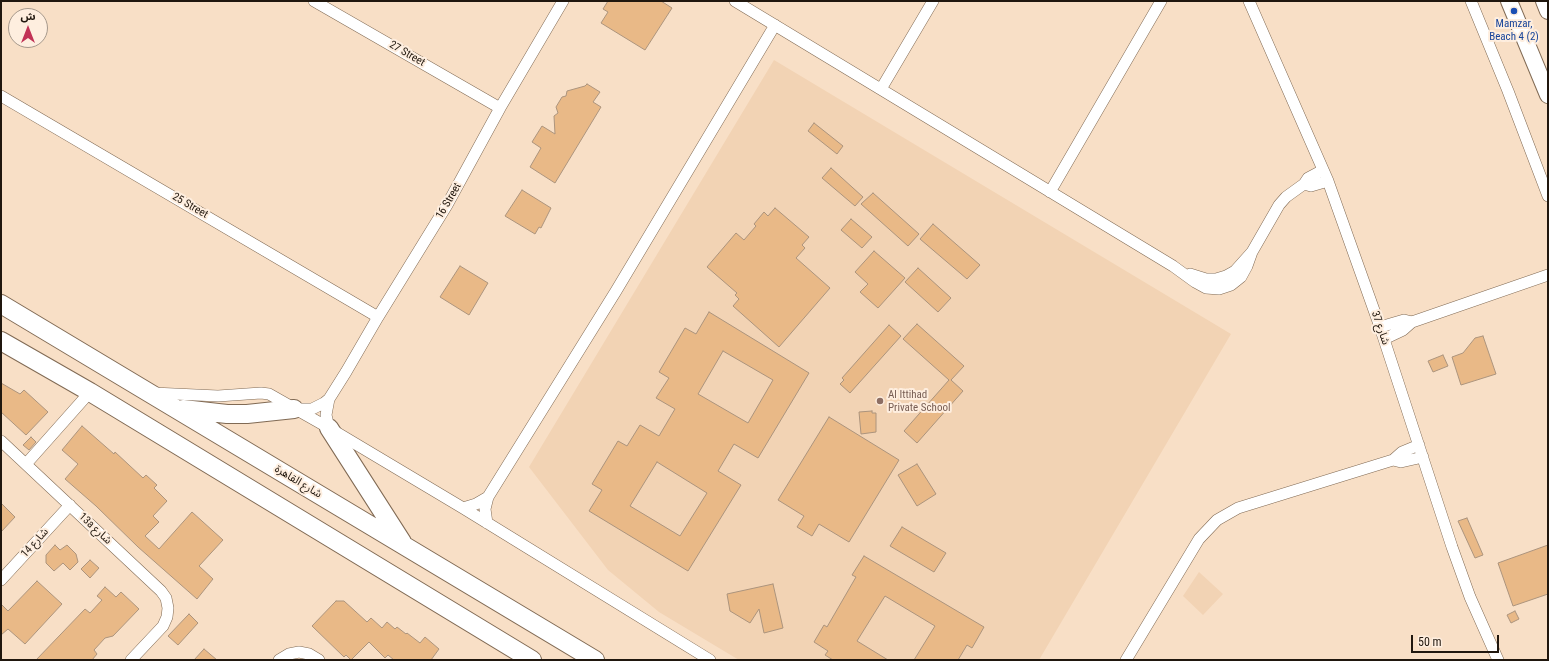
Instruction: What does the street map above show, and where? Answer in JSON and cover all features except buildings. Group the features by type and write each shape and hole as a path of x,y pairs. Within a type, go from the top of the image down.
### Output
{"main road":[{"path":"1509,1 1548,95"},
{"path":"1544,1 1548,11"},
{"name":"شارع القاهرة","path":"1,304 595,660"},
{"path":"1,341 90,392 532,660"},
{"path":"174,407 227,414 247,414 294,409"},
{"path":"329,428 403,544"}],"street":[{"name":"27 Street","path":"314,1 500,108"},
{"name":"16 Street","path":"329,428 326,415 329,399 447,205 500,108 563,1"},
{"path":"735,1 1173,266 1206,288 1219,289 1231,285 1241,277 1252,252 1279,205 1290,194 1304,184 1308,178 1324,170"},
{"path":"881,89 933,1"},
{"path":"1050,192 1161,1"},
{"name":"شارع 37","path":"1249,1 1324,170 1380,327 1452,547 1470,597 1498,660"},
{"path":"1471,1 1513,104 1548,196"},
{"path":"486,523 488,497 616,291 775,26"},
{"name":"25 Street","path":"1,96 378,317"},
{"path":"1304,184 1312,186 1328,181"},
{"path":"1384,339 1403,330 1412,322 1548,275"},
{"path":"1380,327 1404,320 1412,322"},
{"path":"26,464 90,392"},
{"path":"149,392 218,396 266,393 329,428 463,508 710,660"},
{"name":"16 Street","path":"294,409 312,409 318,407 329,399"},
{"name":"13a شارع","path":"1,441 161,591 166,598 168,608 167,617 163,626 131,660"},
{"path":"1393,460 1402,452 1419,445"},
{"path":"1126,660 1196,544 1217,520 1238,508 1393,460 1406,461 1423,457"},
{"path":"463,508 476,504 488,497"},
{"name":"شارع 14","path":"1,580 70,505"},
{"path":"279,660 289,654 299,652 309,654 319,660"}],"shaded area":[{"name":"Al Ittihad Private School","path":"774,60 1231,334 1039,660 739,660 659,612 608,570 529,467"},
{"path":"1199,572 1223,594 1203,615 1183,596"}],"place":[{"name":"Mamzar, Beach 4 (2)","path":"1514,11"},
{"name":"Al Ittihad Private School","path":"880,401"}]}
